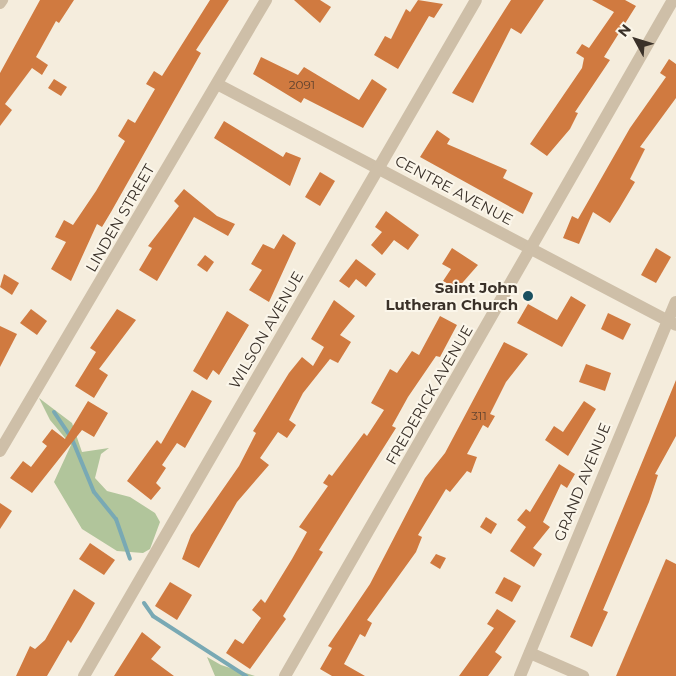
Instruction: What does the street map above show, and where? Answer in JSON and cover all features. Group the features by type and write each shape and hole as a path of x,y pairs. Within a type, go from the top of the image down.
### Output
{"street":[{"name":"LINDEN STREET","path":"0,451 266,0"},
{"name":"WILSON AVENUE","path":"84,676 476,0"},
{"name":"FREDERICK AVENUE","path":"286,676 674,0"},
{"name":"CENTRE AVENUE","path":"217,84 670,322"},
{"name":"GRAND AVENUE","path":"520,676 670,322 676,302"},
{"path":"530,652 583,676"}],"green space":[{"path":"39,398 72,423 82,452 109,448 101,454 95,478 107,491 130,497 155,513 160,522 150,549 143,553 117,551 82,529 54,482 71,445 50,420"},
{"path":"207,657 221,665 255,676 215,676"}],"building":[{"path":"40,0 74,0 59,23 56,21 36,57 48,65 42,75 32,68 5,104 12,110 0,126 0,73"},
{"path":"210,0 229,0 196,50 201,53 111,212 102,227 97,224 71,281 51,269 66,242 55,237 64,220 73,225 96,191 125,141 118,136 128,119 135,123 155,89 146,84 154,71 162,76"},
{"path":"294,0 320,0 331,7 320,23"},
{"path":"418,0 443,4 434,18 429,16 398,69 374,55 385,36 391,39 406,9 410,12"},
{"path":"511,0 544,0 521,34 511,28 473,103 452,93"},
{"path":"592,0 625,0 636,6 604,57 610,60 575,112 578,113 570,129 547,156 530,144 582,68 584,58 576,53 582,44 589,48 614,12"},
{"path":"261,57 298,75 304,67 359,100 372,79 387,89 363,128 304,98 301,103 253,74"},
{"path":"669,59 676,64 676,98 640,147 645,149 630,179 635,182 610,223 593,212 579,244 563,238 572,216 578,219 630,128 666,77 660,73"},
{"path":"54,79 67,87 61,96 48,88"},
{"path":"224,121 283,157 286,152 301,158 290,186 214,138"},
{"path":"437,130 450,139 447,144 507,170 503,178 533,193 523,214 420,157"},
{"path":"320,172 335,181 320,206 305,197"},
{"path":"184,189 217,216 235,224 228,236 194,217 157,281 139,270 152,248 148,246 179,206 174,201"},
{"path":"386,211 419,235 408,250 394,240 382,255 371,245 382,232 375,227"},
{"path":"283,234 296,243 269,302 249,290 262,270 251,264 263,244 274,249"},
{"path":"452,248 478,265 457,289 443,281 451,269 442,264"},
{"path":"656,248 671,257 656,283 641,275"},
{"path":"205,255 214,262 207,272 197,265"},
{"path":"356,259 376,274 366,287 356,279 349,288 339,281"},
{"path":"4,274 19,283 12,295 0,287"},
{"path":"571,296 586,305 562,347 517,323 528,304 557,320"},
{"path":"334,300 355,316 340,335 351,342 338,363 330,359 303,393 289,420 296,425 287,438 278,432 260,458 269,465 237,502 199,568 182,559 191,535 239,466 256,433 253,431 289,373 302,357 313,366 324,347 311,339"},
{"path":"31,309 47,321 37,335 20,323"},
{"path":"117,309 136,320 99,369 108,375 94,398 75,386 96,352 90,348"},
{"path":"227,311 249,325 219,375 213,370 207,380 193,371"},
{"path":"608,313 631,324 623,340 601,329"},
{"path":"440,316 457,325 440,357 436,356 408,397 392,426 396,428 319,550 323,552 283,616 286,619 250,669 226,653 235,639 243,644 261,618 252,610 261,599 265,603 292,559 307,532 299,527 328,486 323,483 329,474 332,476 364,433 367,436 384,410 371,403 390,369 397,373 412,351 419,355"},
{"path":"0,326 17,334 0,367"},
{"path":"504,342 528,354 506,382 490,414 495,416 488,428 483,425 467,454 477,457 471,473 467,471 450,492 446,489 418,535 422,537 416,552 367,620 372,623 365,637 360,634 344,664 365,676 332,676 320,669 332,648 328,646 370,584 425,478 445,453"},
{"path":"586,364 611,373 605,391 579,382"},
{"path":"676,380 676,436 655,474 658,475 649,502 603,610 608,612 592,647 570,637"},
{"path":"192,390 212,401 185,448 177,443 162,465 166,468 156,483 161,488 151,500 127,481 157,440 161,444"},
{"path":"88,401 108,413 94,437 82,430 32,493 10,478 23,461 31,467 47,446 42,442 52,429 65,439"},
{"path":"584,401 596,409 568,456 545,440 554,426 563,432"},
{"path":"559,464 575,474 567,488 561,484 543,522 550,527 533,548 542,554 534,567 510,551 526,527 517,520 526,509 530,512"},
{"path":"0,503 12,511 0,529"},
{"path":"486,517 497,524 491,534 480,527"},
{"path":"90,543 115,560 104,575 79,559"},
{"path":"436,554 446,558 440,569 430,563"},
{"path":"666,559 676,564 676,676 616,676"},
{"path":"504,577 521,586 512,602 495,593"},
{"path":"170,582 192,595 177,620 155,606"},
{"path":"74,589 95,603 71,643 68,640 47,676 16,676 30,646 35,649 45,640"},
{"path":"497,609 516,621 495,652 502,657 488,676 459,676 494,628 487,624"},
{"path":"142,632 161,647 151,659 174,676 114,676"}],"waterway":[{"path":"54,412 72,439 94,492 116,519 130,559"},
{"path":"144,603 153,616 246,676"}],"place":[{"name":"Saint John Lutheran Church","path":"528,296"}]}
